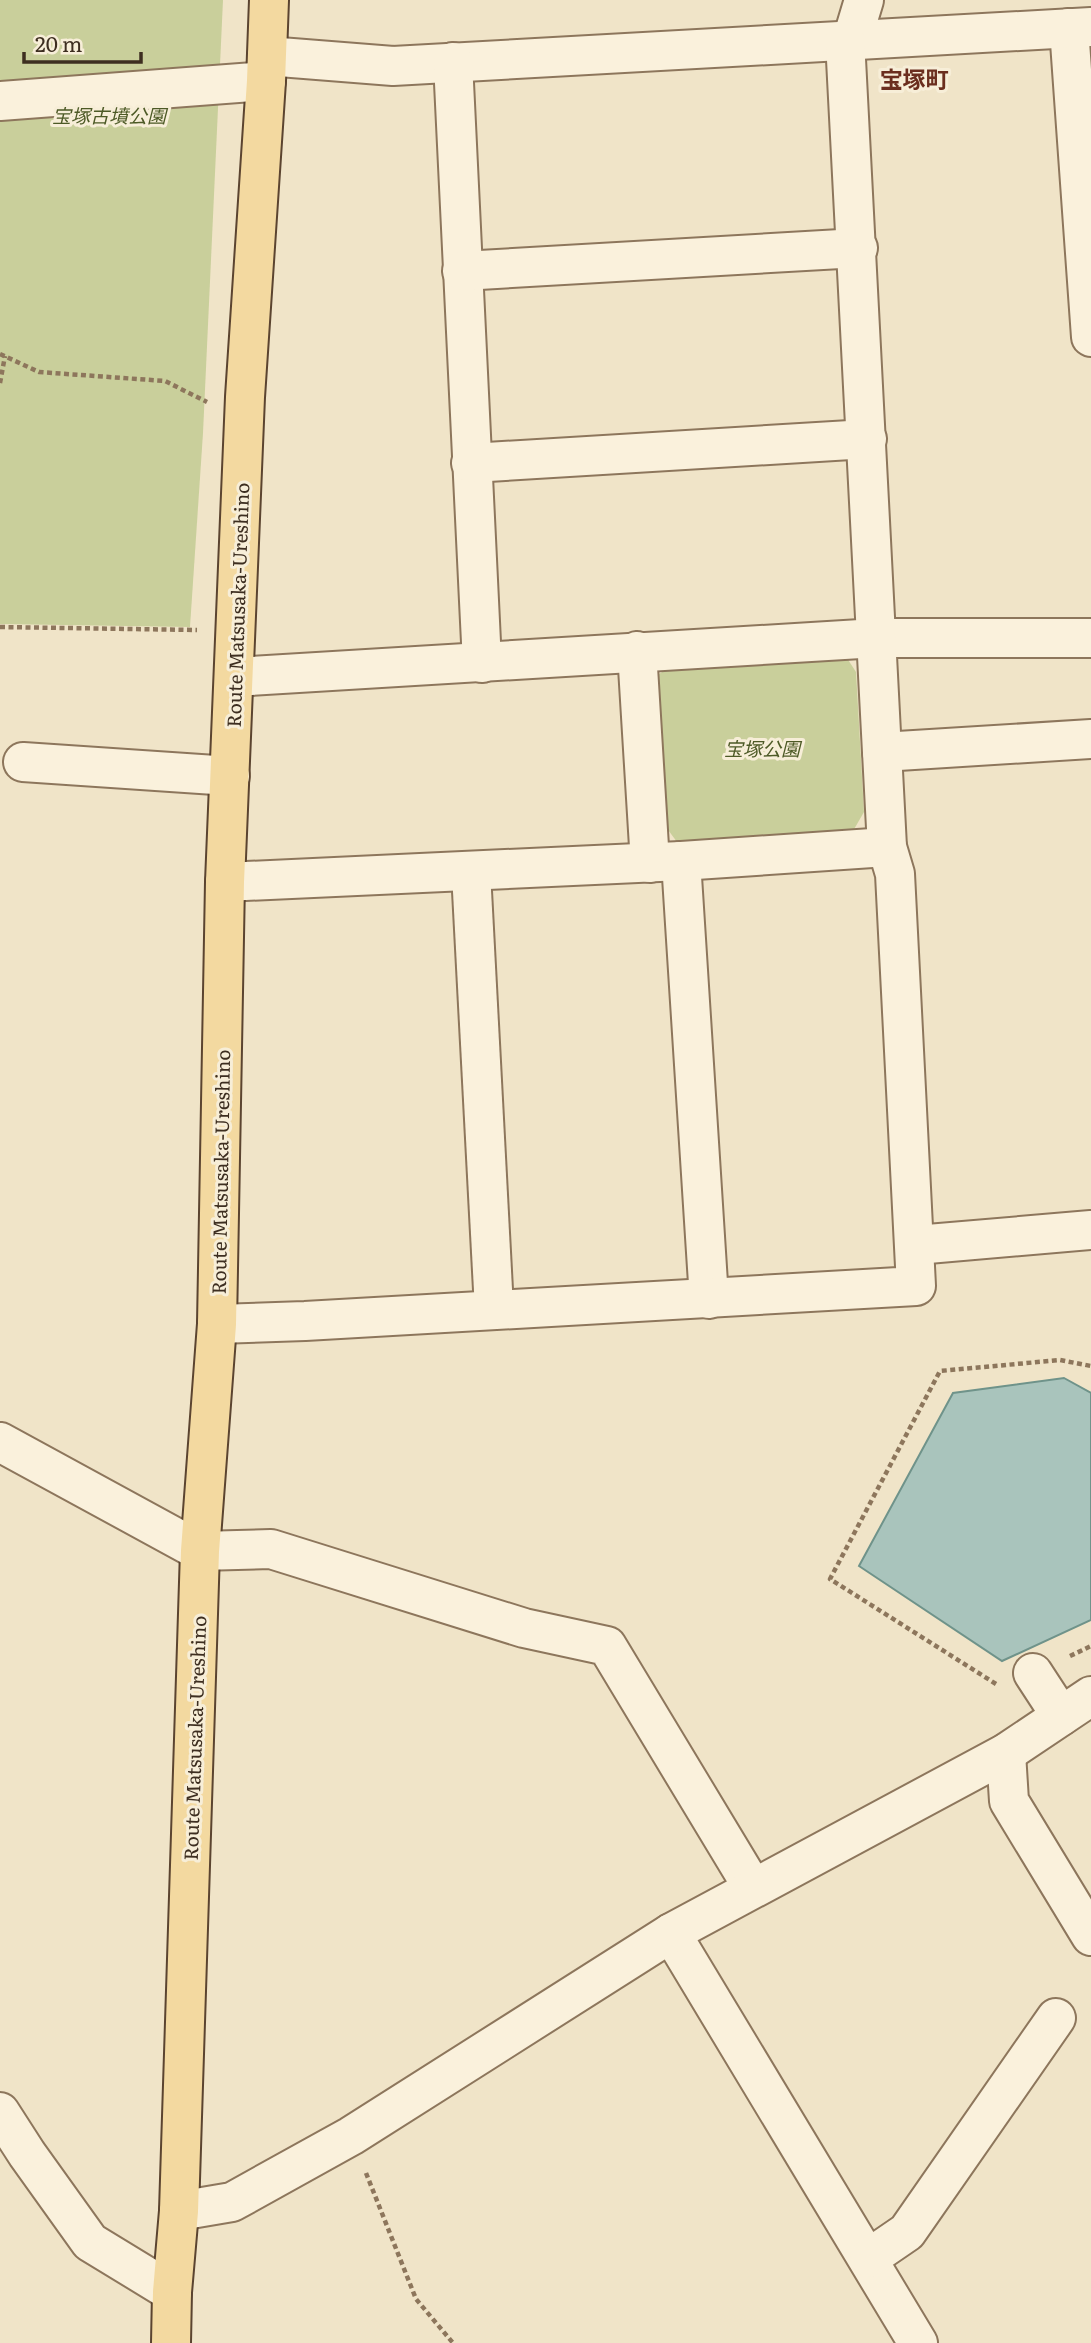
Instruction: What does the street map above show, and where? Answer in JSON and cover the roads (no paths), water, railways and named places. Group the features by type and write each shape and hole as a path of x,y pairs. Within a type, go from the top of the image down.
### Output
{"main road":[{"name":"Route Matsusaka-Ureshino","path":"171,2343 179,2211 200,1550 217,1324 225,882 245,397 269,0"}],"street":[{"path":"217,1324 916,1286 895,874 887,847 881,752 849,40 864,0"},
{"path":"0,101 266,68 453,62 1080,27 1091,337"},
{"path":"453,62 482,663"},
{"path":"462,271 858,248"},
{"path":"471,463 867,439"},
{"path":"234,677 877,638 1091,638"},
{"path":"637,651 665,862 709,1299"},
{"path":"881,752 1091,739"},
{"path":"23,762 230,776"},
{"path":"225,882 665,862 887,847"},
{"path":"471,872 494,1309"},
{"path":"916,1245 1091,1230"},
{"path":"0,1442 200,1550 271,1549 524,1628 607,1646 753,1888"},
{"path":"179,2211 232,2202 351,2136 671,1933 1006,1753 1076,1706 1033,1673"},
{"path":"1006,1753 1009,1801 1091,1936"},
{"path":"671,1933 918,2343"},
{"path":"869,2258 907,2232 1056,2018"},
{"path":"0,2112 90,2242 172,2292"}],"water":[{"path":"1064,1378 1091,1393 1091,1620 1002,1661 859,1566 953,1393"}],"district":[{"name":"宝塚町","path":"914,78"}],"park label":[{"name":"宝塚古墳公園","path":"109,115"},
{"name":"宝塚公園","path":"762,748"}]}
